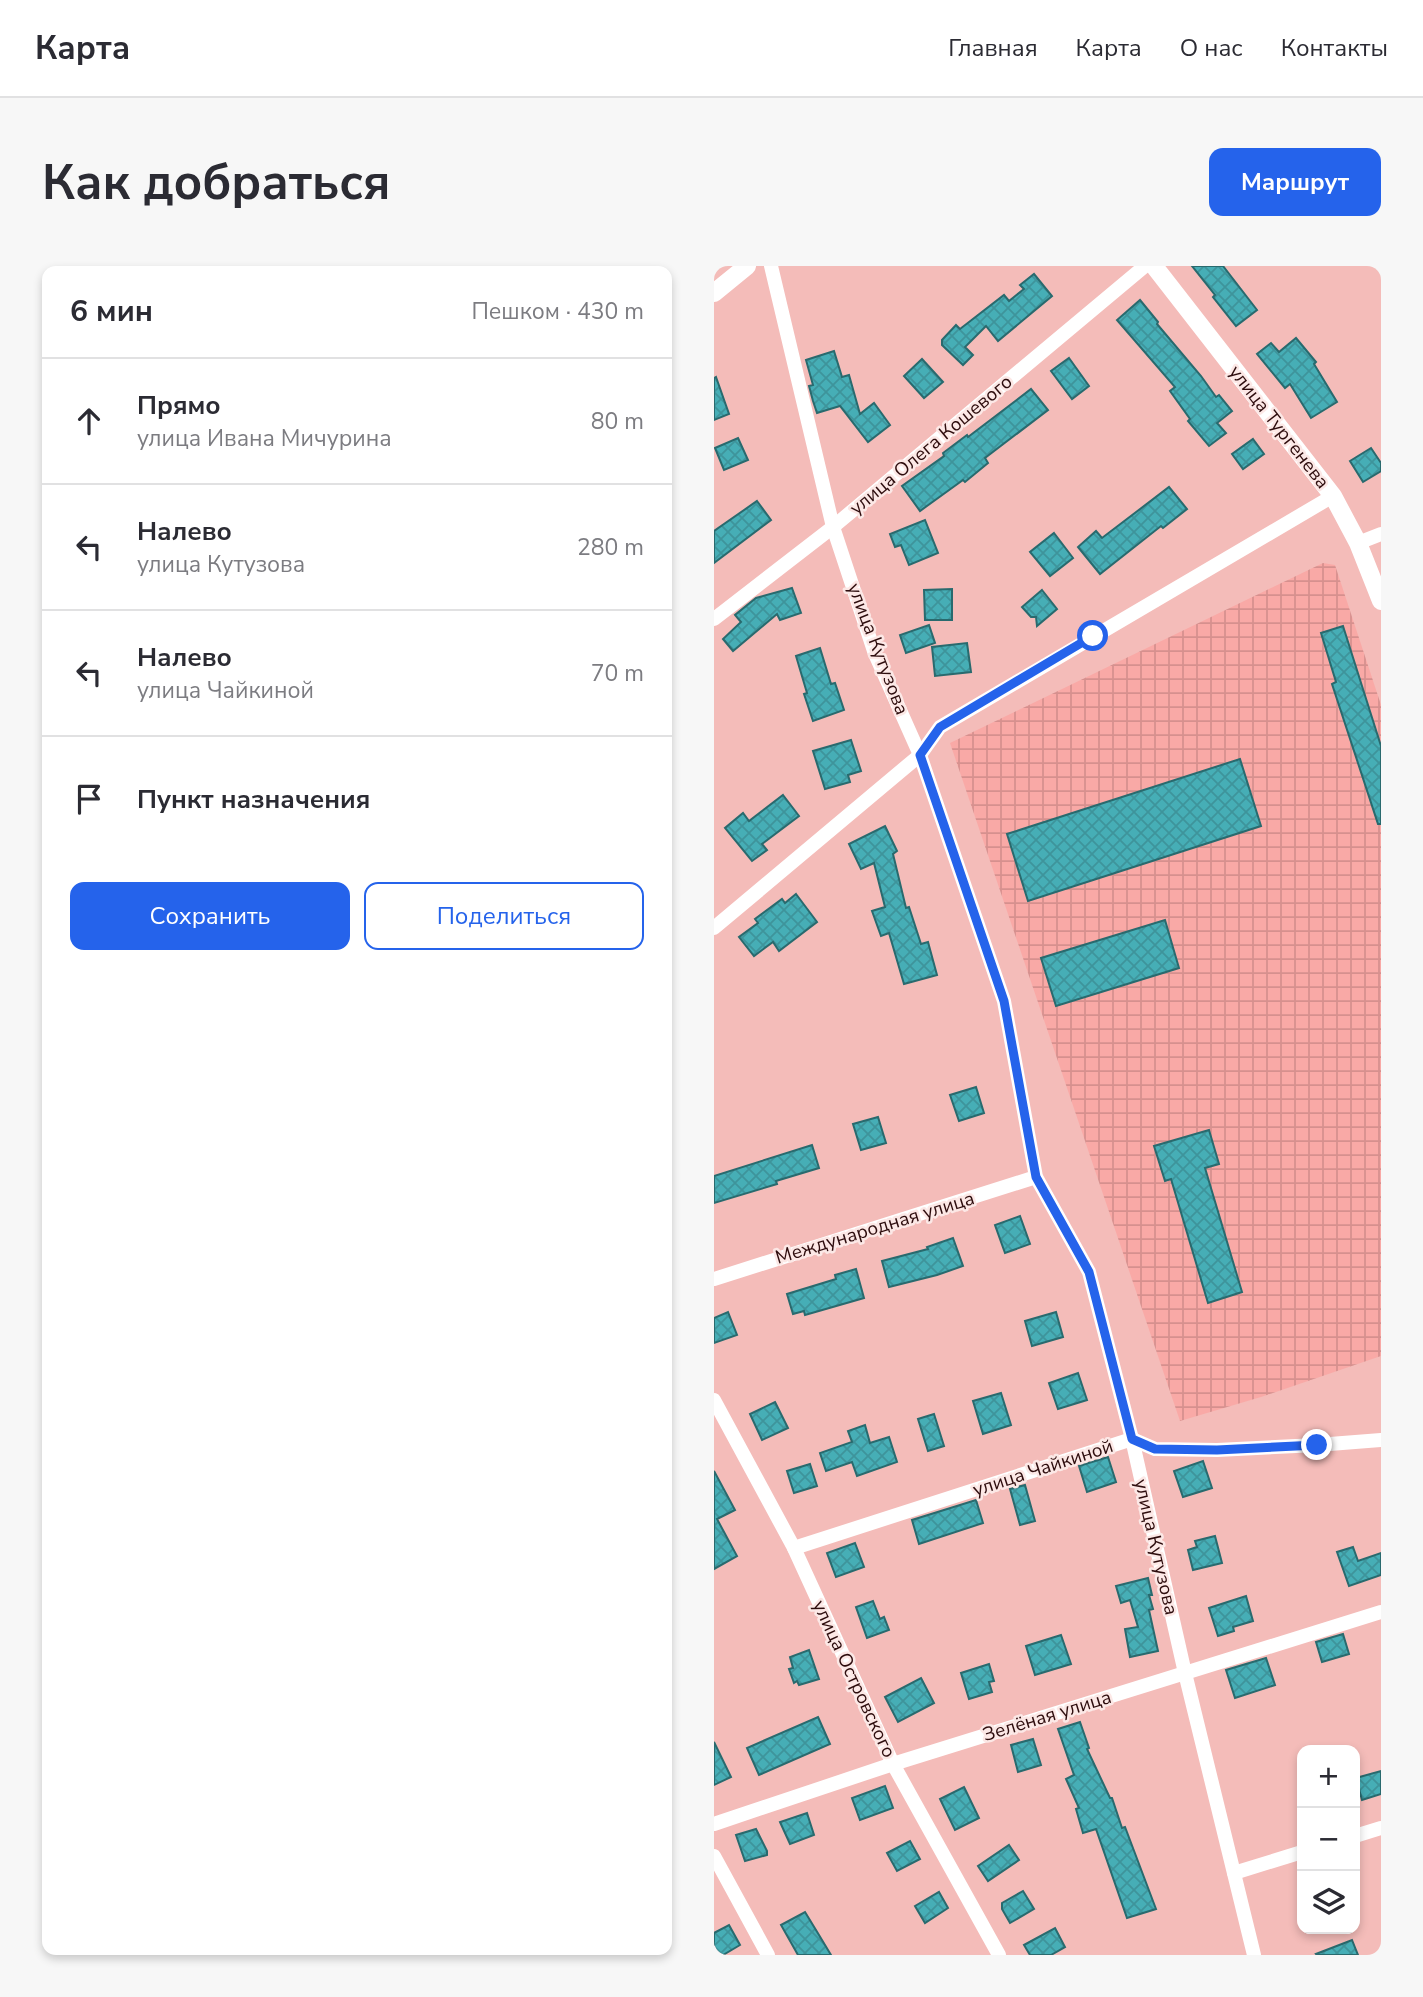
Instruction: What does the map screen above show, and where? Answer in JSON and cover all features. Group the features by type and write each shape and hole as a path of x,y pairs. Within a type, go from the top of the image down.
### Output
{"street":[{"path":"714,293 747,266"},
{"name":"улица Кутузова","path":"771,266 833,527 875,654 920,755 1004,1001 1036,1177 1089,1272 1132,1439 1185,1673 1254,1955"},
{"name":"улица Олега Кошевого","path":"714,619 833,527 1145,266"},
{"name":"улица Тургенева","path":"1154,266 1332,496 1358,544 1381,601"},
{"path":"714,928 920,755 940,727 1332,496"},
{"path":"1358,544 1381,534"},
{"name":"Международная улица","path":"714,1279 1036,1177"},
{"name":"улица Островского","path":"714,1400 793,1548 893,1764 999,1955"},
{"name":"улица Чайкиной","path":"793,1548 1132,1439 1155,1449 1205,1450 1381,1440"},
{"name":"Зелёная улица","path":"714,1824 893,1764 1381,1612"},
{"path":"1360,1834 1381,1828"},
{"path":"1234,1873 1297,1854"},
{"path":"714,1856 768,1955"}],"shaded area":[{"path":"1323,563 1335,565 1381,705 1381,1356 1180,1421 950,743"}],"building":[{"path":"1192,266 1223,266 1257,310 1236,326"},
{"path":"1034,274 1052,296 998,341 986,326 965,347 973,355 963,365 942,345 942,340 956,325 960,329 1004,295 1009,301 1024,289 1020,285"},
{"path":"1140,300 1216,397 1219,395 1232,411 1217,423 1226,433 1209,446 1188,421 1190,419 1170,391 1175,387 1117,320"},
{"path":"1296,338 1316,362 1314,364 1337,402 1311,418 1290,384 1285,388 1257,354 1271,343 1279,352"},
{"path":"834,351 842,377 849,375 860,414 874,403 890,425 868,442 840,406 817,413 809,386 813,385 806,360"},
{"path":"1069,358 1089,386 1072,399 1051,371"},
{"path":"922,359 943,382 924,398 904,376"},
{"path":"716,377 729,414 714,420 714,378"},
{"path":"1031,389 1048,410 985,458 988,463 965,482 963,480 920,511 902,486"},
{"path":"738,438 748,460 724,470 715,448"},
{"path":"1253,439 1264,454 1243,469 1232,454"},
{"path":"1371,448 1381,463 1381,471 1363,482 1350,461"},
{"path":"1169,487 1187,509 1100,574 1078,547 1096,531 1102,538"},
{"path":"757,501 771,520 714,563 714,531"},
{"path":"925,520 938,553 909,565 901,545 895,547 890,534"},
{"path":"1054,533 1073,558 1050,576 1030,552"},
{"path":"792,588 801,613 780,620 777,614 733,651 723,639 741,622 735,615 756,598"},
{"path":"952,589 952,620 925,620 924,590"},
{"path":"1042,590 1057,609 1037,626 1036,617 1031,617 1022,607"},
{"path":"929,625 935,643 906,653 900,635"},
{"path":"1343,626 1381,746 1381,824 1378,824 1332,684 1336,682 1321,633"},
{"path":"967,643 971,672 935,676 932,647"},
{"path":"820,648 831,684 835,683 844,710 813,721 796,656"},
{"path":"851,740 861,771 848,775 850,782 825,789 813,751"},
{"path":"1240,759 1261,826 1028,901 1007,834"},
{"path":"783,795 799,816 762,844 767,850 752,861 725,828 743,813 749,821"},
{"path":"885,826 897,851 893,854 906,908 909,907 921,944 928,942 937,975 904,984 889,933 881,936 872,911 885,907 874,863 861,869 849,844"},
{"path":"796,894 817,922 779,951 773,942 754,956 739,937 758,923 755,919 782,899 785,903"},
{"path":"1165,920 1179,968 1056,1006 1041,958"},
{"path":"976,1087 984,1113 959,1121 950,1095"},
{"path":"878,1117 886,1143 861,1150 853,1124"},
{"path":"1209,1130 1219,1164 1205,1168 1242,1292 1208,1303 1171,1179 1165,1181 1154,1146"},
{"path":"812,1145 819,1168 714,1203 714,1176"},
{"path":"1020,1216 1030,1244 1005,1253 995,1225"},
{"path":"953,1238 963,1266 889,1287 882,1261 928,1249 927,1247"},
{"path":"856,1269 864,1298 805,1315 804,1311 793,1314 787,1294 836,1279 835,1275"},
{"path":"728,1312 737,1335 714,1343 714,1318"},
{"path":"1056,1312 1063,1337 1032,1346 1025,1321"},
{"path":"1078,1373 1087,1400 1058,1409 1049,1383"},
{"path":"1001,1393 1011,1425 983,1434 973,1401"},
{"path":"775,1402 788,1428 762,1440 750,1414"},
{"path":"934,1414 944,1446 928,1451 918,1419"},
{"path":"865,1425 870,1443 889,1437 897,1462 857,1476 852,1462 826,1471 820,1453 852,1442 848,1431"},
{"path":"1108,1457 1116,1482 1087,1492 1079,1466"},
{"path":"1203,1461 1212,1488 1183,1497 1174,1471"},
{"path":"810,1464 817,1486 794,1493 787,1471"},
{"path":"714,1471 735,1510 717,1519 737,1556 714,1569"},
{"path":"1025,1485 1035,1521 1020,1525 1010,1489"},
{"path":"976,1500 983,1523 919,1544 912,1520"},
{"path":"1215,1536 1222,1563 1193,1570 1188,1550 1197,1547 1195,1541"},
{"path":"855,1543 864,1567 836,1577 827,1553"},
{"path":"1353,1547 1358,1561 1381,1553 1381,1575 1349,1586 1337,1552"},
{"path":"1148,1578 1153,1609 1149,1610 1158,1651 1130,1657 1125,1629 1138,1627 1130,1600 1121,1603 1116,1586"},
{"path":"1246,1596 1253,1621 1233,1627 1234,1631 1218,1636 1209,1608"},
{"path":"873,1601 880,1619 884,1617 889,1630 867,1638 856,1607"},
{"path":"1343,1634 1349,1654 1322,1662 1316,1642"},
{"path":"1061,1635 1071,1664 1035,1675 1026,1646"},
{"path":"809,1650 819,1679 799,1685 797,1681 794,1683 789,1669 793,1668 790,1657"},
{"path":"1266,1658 1275,1685 1235,1698 1226,1670"},
{"path":"989,1664 994,1681 989,1682 992,1692 969,1699 961,1673"},
{"path":"921,1678 934,1703 898,1722 885,1697"},
{"path":"818,1717 830,1744 759,1775 747,1748"},
{"path":"1080,1722 1089,1748 1087,1749 1112,1798 1122,1828 1125,1827 1156,1909 1127,1918 1096,1829 1083,1833 1076,1809 1079,1808 1066,1779 1074,1775 1058,1729"},
{"path":"1033,1739 1041,1765 1018,1772 1011,1745"},
{"path":"714,1742 731,1777 714,1785"},
{"path":"1381,1771 1381,1794 1362,1800 1360,1777"},
{"path":"885,1786 893,1808 860,1820 852,1798"},
{"path":"964,1787 979,1818 955,1830 940,1799"},
{"path":"807,1813 814,1835 790,1844 780,1822"},
{"path":"756,1829 767,1855 745,1861 736,1835"},
{"path":"910,1841 920,1859 897,1871 887,1853"},
{"path":"1009,1845 1019,1860 988,1881 978,1866"},
{"path":"1023,1891 1034,1909 1010,1923 1002,1909 1002,1903"},
{"path":"939,1892 948,1908 925,1923 915,1906"},
{"path":"805,1912 831,1955 798,1955 781,1925"},
{"path":"729,1925 740,1945 723,1955 714,1955 714,1933"},
{"path":"1055,1928 1065,1947 1051,1955 1030,1955 1024,1945"},
{"path":"1352,1940 1358,1955 1316,1954"}],"route":[{"path":"1093,636 940,727 920,755 1004,1001 1036,1177 1089,1272 1132,1439 1155,1449 1217,1450 1317,1445"}]}
